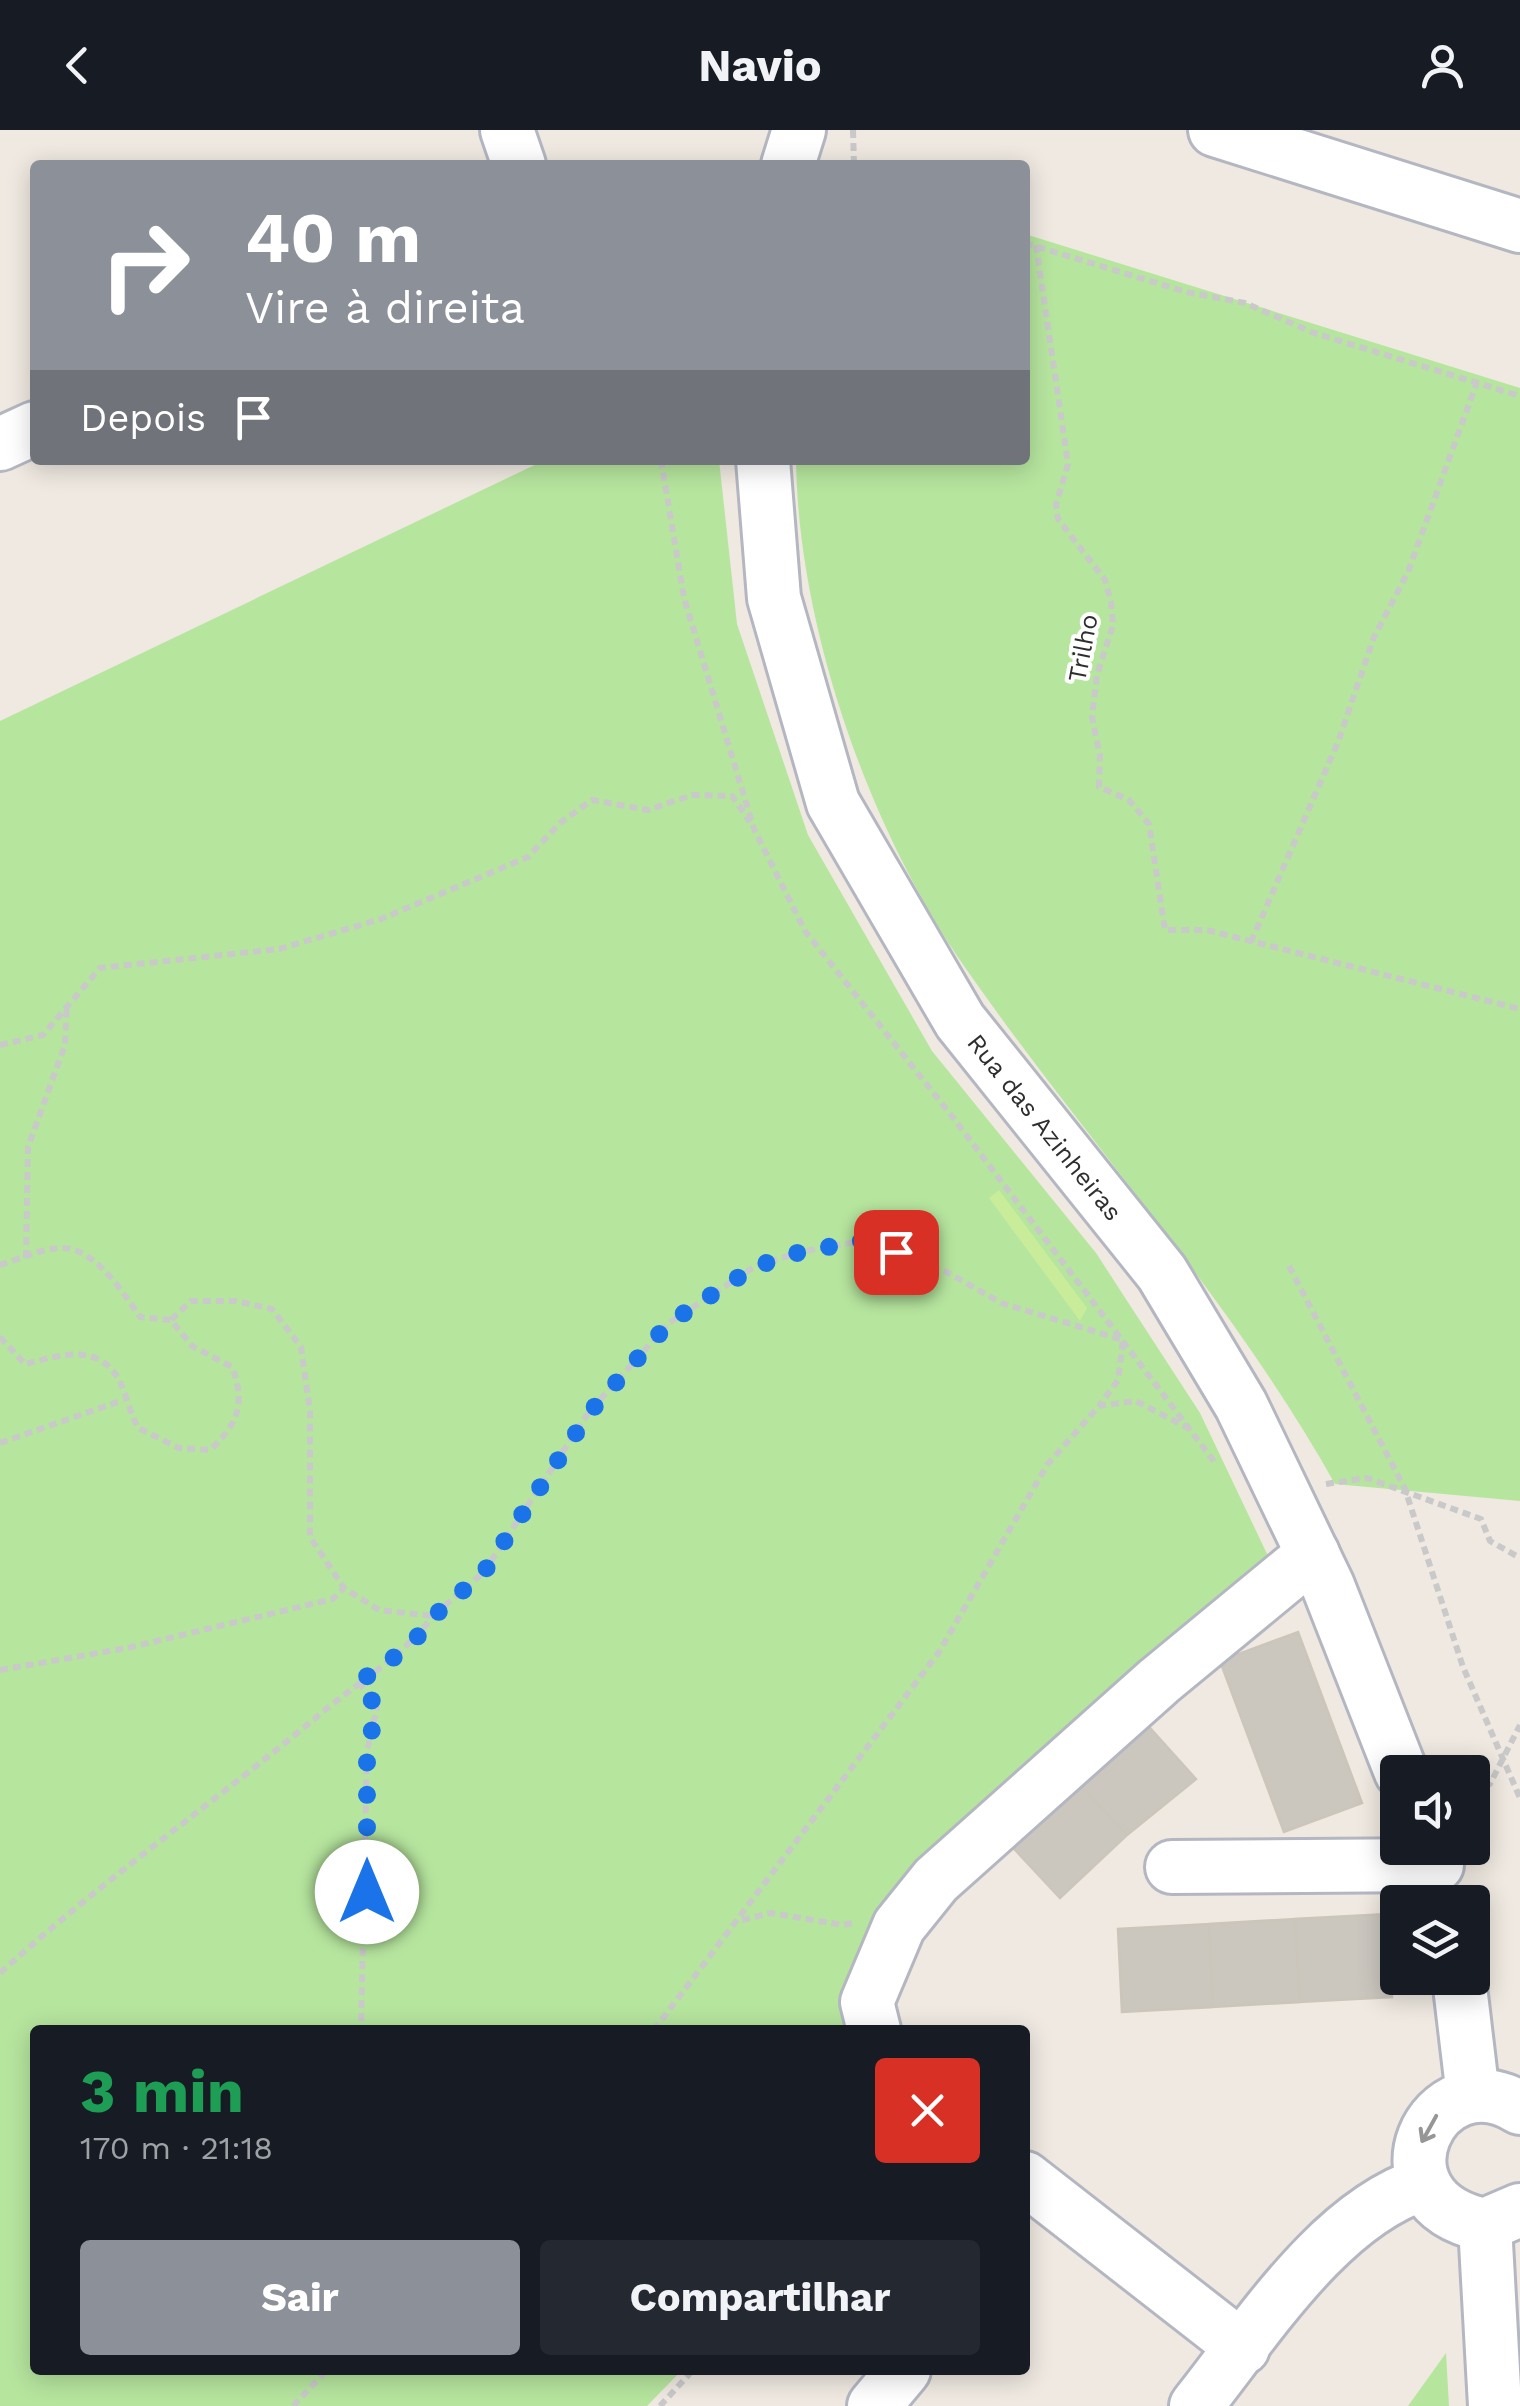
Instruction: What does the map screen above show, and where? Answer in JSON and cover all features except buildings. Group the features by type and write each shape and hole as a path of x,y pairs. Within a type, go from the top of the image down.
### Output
{"street":[{"path":"508,130 517,160"},
{"path":"790,160 799,130"},
{"path":"1216,130 1520,226"},
{"path":"0,444 30,430"},
{"name":"Rua das Azinheiras","path":"763,465 774,598 833,802 960,1022 1162,1273 1241,1405 1313,1554 1394,1755"},
{"path":"873,2025 867,2002 899,1926 936,1880 1158,1681 1313,1554"},
{"path":"1172,1868 1437,1872"},
{"path":"1464,1995 1496,2102 1450,2104 1433,2118 1422,2138 1418,2162 1423,2184 1448,2214 1503,2218 1495,2406"},
{"path":"1196,2406 1307,2268 1364,2212 1423,2184"},
{"path":"1033,2200 1243,2348"},
{"path":"874,2406 900,2375"}],"path":[{"path":"853,130 854,160"},
{"path":"1030,244 1186,292 1244,302 1314,333 1520,396"},
{"name":"Trilho","path":"1036,245 1068,464 1056,504 1058,519 1105,580 1113,625 1097,675 1092,716 1100,756 1099,788 1129,800 1149,824 1164,930 1207,930 1251,942"},
{"path":"1477,382 1408,572 1374,638 1338,742 1251,942 1520,1009"},
{"path":"0,1045 43,1035 100,968 279,949 396,913 528,857 560,824 592,800 648,810 692,796 732,796 754,829"},
{"path":"26,1258 28,1147 65,1046 67,1004"},
{"path":"0,1973 79,1901 230,1790 359,1682 410,1646 434,1616 484,1572 590,1412 669,1323 754,1267 800,1252 861,1241 948,1272 1002,1303 1124,1340 1118,1380 1047,1465 940,1652 741,1921 658,2025"},
{"path":"0,1266 44,1251 72,1249 104,1272 140,1318 171,1320 191,1301 236,1301 272,1309 301,1348 310,1411 310,1537 344,1588 379,1610 434,1616"},
{"path":"1290,1266 1405,1488 1440,1583 1463,1667 1520,1798"},
{"path":"0,1337 24,1364 67,1352 91,1356 116,1374 123,1400 138,1428 179,1448 210,1450 234,1428 242,1393 232,1366 192,1346 171,1320"},
{"path":"0,1443 123,1400"},
{"path":"1098,1406 1136,1402 1164,1412 1194,1432"},
{"path":"1280,1482 1335,1484 1367,1478 1405,1488 1481,1519 1490,1541 1520,1558"},
{"path":"0,1670 226,1625 333,1599 344,1588"},
{"path":"359,1682 377,1708 367,1751 361,2025"},
{"path":"1490,1784 1520,1725"},
{"path":"741,1921 771,1913 843,1925 914,1908"},
{"path":"293,2406 322,2375"},
{"path":"660,2406 688,2375"}],"green space":[{"path":"1030,236 1520,388 1520,1501 1335,1484 1294,1415 1204,1284 1010,1031 930,912 898,853 845,724 825,657 800,524 796,465 1030,465"},
{"path":"535,465 720,465 737,624 808,835 932,1051 1096,1253 1200,1413 1268,1556 855,1984 846,2025 30,2025 30,2375 677,2375 647,2406 0,2406 0,721"},
{"path":"999,1190 1087,1308 1080,1321 989,1198"},
{"path":"1446,2353 1449,2406 1408,2406"}],"route":[{"path":"367,1892 367,1751 377,1708 359,1682 410,1646 434,1616 484,1572 590,1412 669,1323 754,1267 800,1252 861,1241 896,1252"}]}
